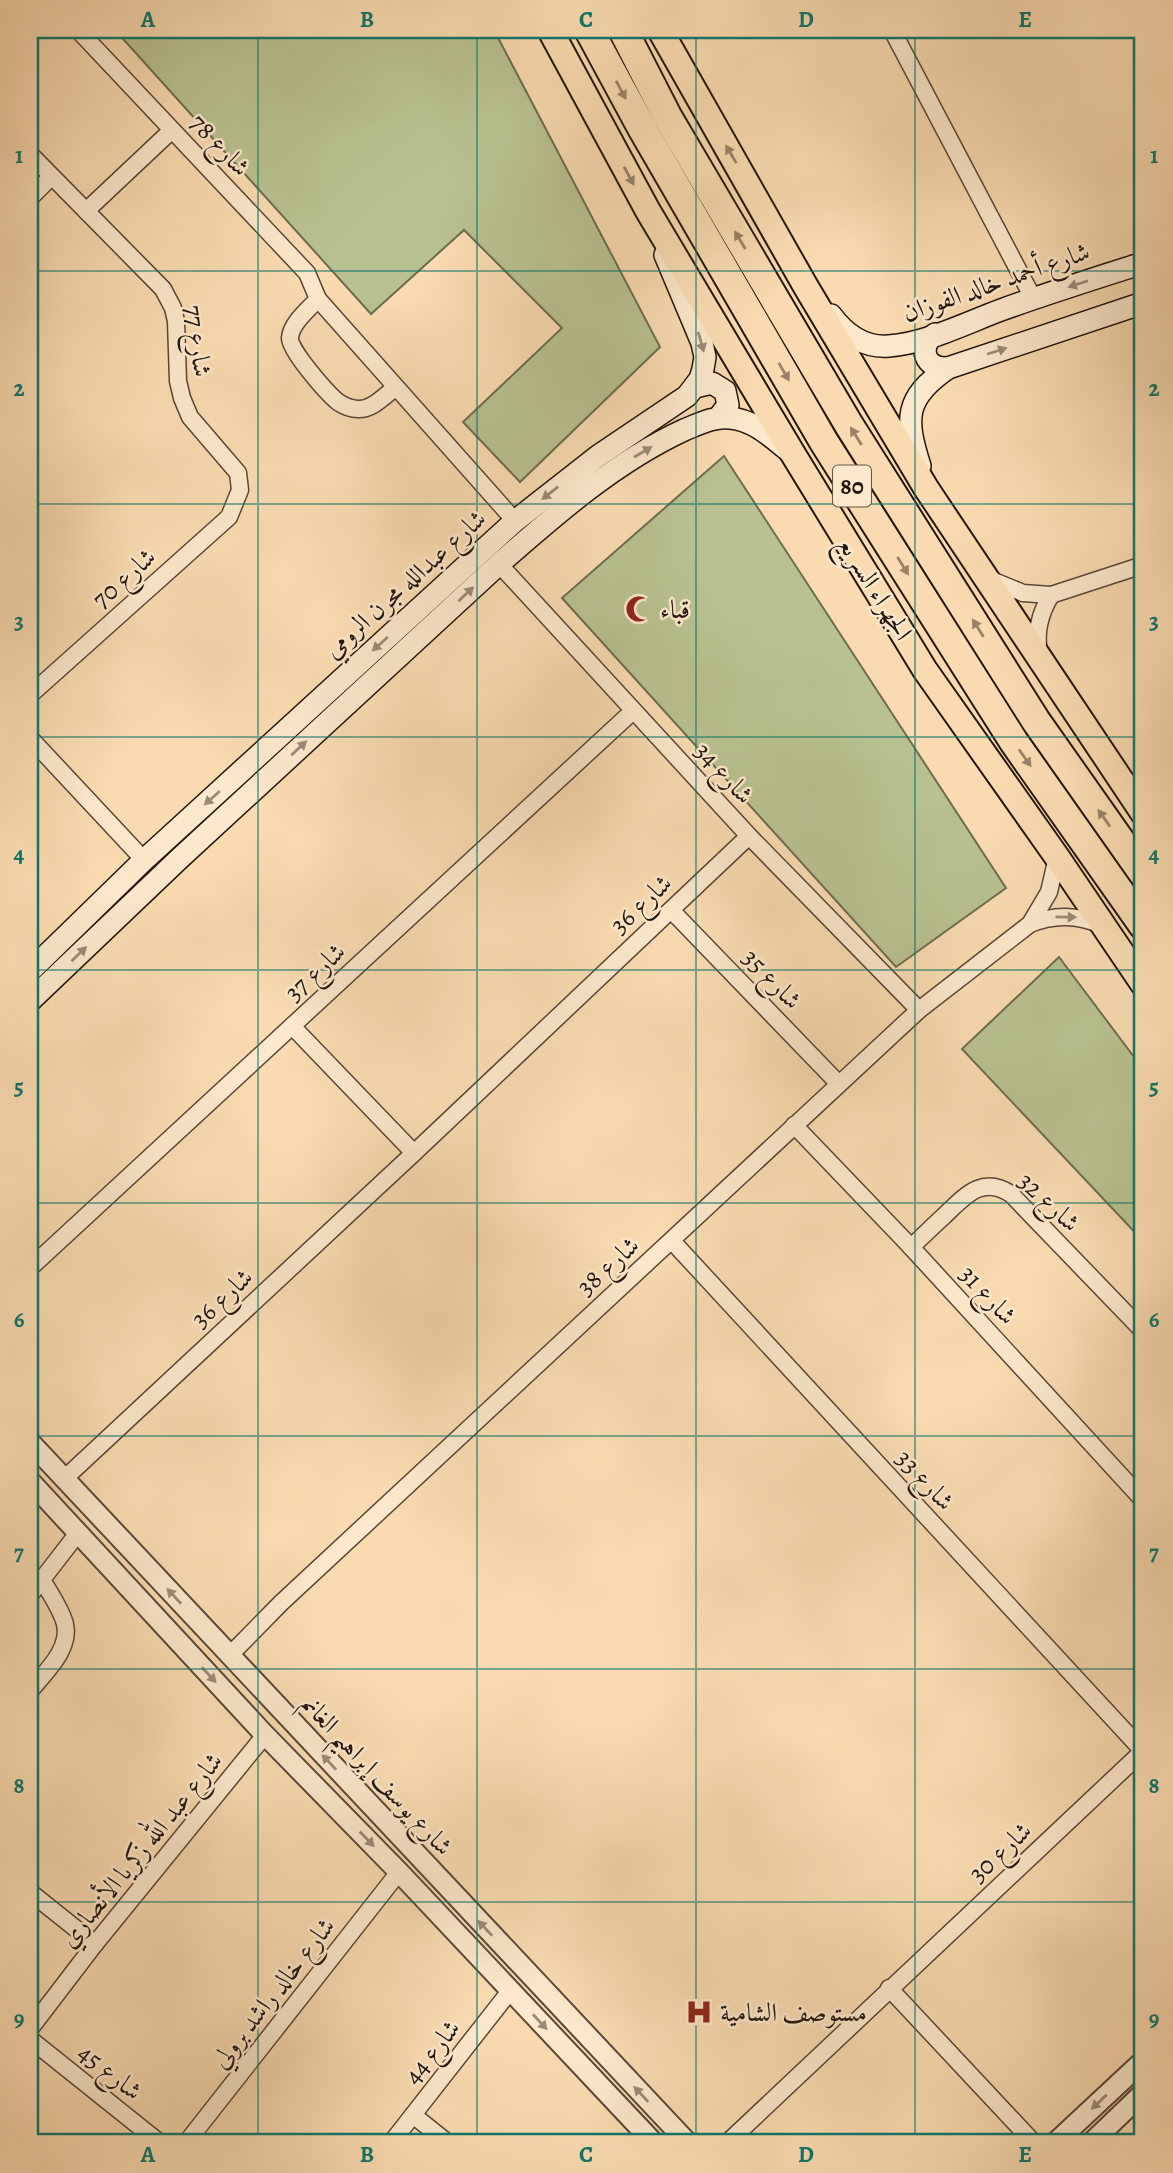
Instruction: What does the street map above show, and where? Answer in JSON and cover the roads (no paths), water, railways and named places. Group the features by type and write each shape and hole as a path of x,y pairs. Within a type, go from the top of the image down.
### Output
{"highway":[{"name":"الجهراء السريع","path":"589,30 642,128 824,442 1014,742 1143,925"},
{"name":"80","path":"622,30 667,116 849,425 1036,721 1143,873"}],"main road":[{"name":"الجهراء السريع","path":"550,30 648,211 925,670 1143,984"},
{"path":"660,30 806,287 926,488 1143,813"},
{"path":"648,211 702,343 705,357 695,387"},
{"name":"شارع أحمد خالد الفوزان","path":"806,287 820,300 838,325 852,337 868,344 888,346 935,334 1143,263"},
{"path":"926,488 910,436 909,422 919,391 929,380 948,368 1143,303"},
{"path":"935,334 924,348 925,357 930,365 948,368"},
{"path":"695,387 712,383 724,391 728,405 719,417 748,422 793,454"},
{"name":"شارع عبدالله مجرن الرومي","path":"30,971 144,860 515,521 598,456 670,408 695,387"},
{"name":"شارع عبدالله مجرن الرومي","path":"30,1001 179,859 549,520 630,459 662,440 719,417"}],"street":[{"name":"شارع 78","path":"78,30 307,273 318,299 515,521"},
{"path":"892,30 1033,299"},
{"path":"86,211 172,130"},
{"name":"شارع 77","path":"30,154 163,289 173,308 176,321 178,381 182,398 190,417 238,473 240,490"},
{"path":"30,198 51,177"},
{"path":"318,299 293,330 290,339 293,350 337,401 360,410 371,407 395,388"},
{"name":"شارع 70","path":"30,695 229,517 240,490"},
{"name":"شارع 34","path":"499,564 750,836 919,1010"},
{"path":"985,577 1010,589 1051,595 1143,565"},
{"path":"1041,662 1038,628 1044,607 1051,595"},
{"name":"شارع 37","path":"30,1268 633,711"},
{"path":"30,737 144,860"},
{"name":"شارع 36","path":"64,1479 750,836"},
{"name":"شارع 38","path":"229,1656 291,1593 672,1241 838,1083 919,1010 1030,923 1049,892 1057,857"},
{"name":"شارع 35","path":"671,910 838,1083"},
{"name":"شارع 38","path":"1030,923 1065,916 1102,925"},
{"path":"292,1026 414,1153"},
{"name":"شارع 31","path":"794,1125 911,1247 1143,1500"},
{"name":"شارع 32","path":"911,1247 971,1191 1001,1187 1012,1194 1143,1331"},
{"name":"شارع 33","path":"672,1241 1143,1751"},
{"name":"شارع يوسف إبراهيم الغانم","path":"30,1442 688,2143"},
{"name":"شارع يوسف إبراهيم الغانم","path":"30,1481 265,1735 399,1872 654,2143"},
{"path":"30,1595 78,1533"},
{"path":"30,1691 59,1654 66,1630 42,1580"},
{"name":"شارع عبد الله زكريا الأنصاري","path":"30,2029 95,1944 265,1735"},
{"name":"شارع 30","path":"727,2143 1143,1751"},
{"name":"شارع خالد راشد برولي","path":"186,2143 399,1872"},
{"path":"31,1897 95,1944"},
{"path":"889,1988 1034,2143"},
{"name":"شارع 44","path":"391,2143 510,1991"},
{"name":"شارع 45","path":"30,2039 160,2143"},
{"path":"1055,2143 1143,2062"},
{"path":"1091,2143 1143,2093"},
{"path":"413,2115 448,2143"}],"place":[{"name":"قباء","path":"639,609"},
{"name":"مستوصف الشامية","path":"699,2012"}]}
